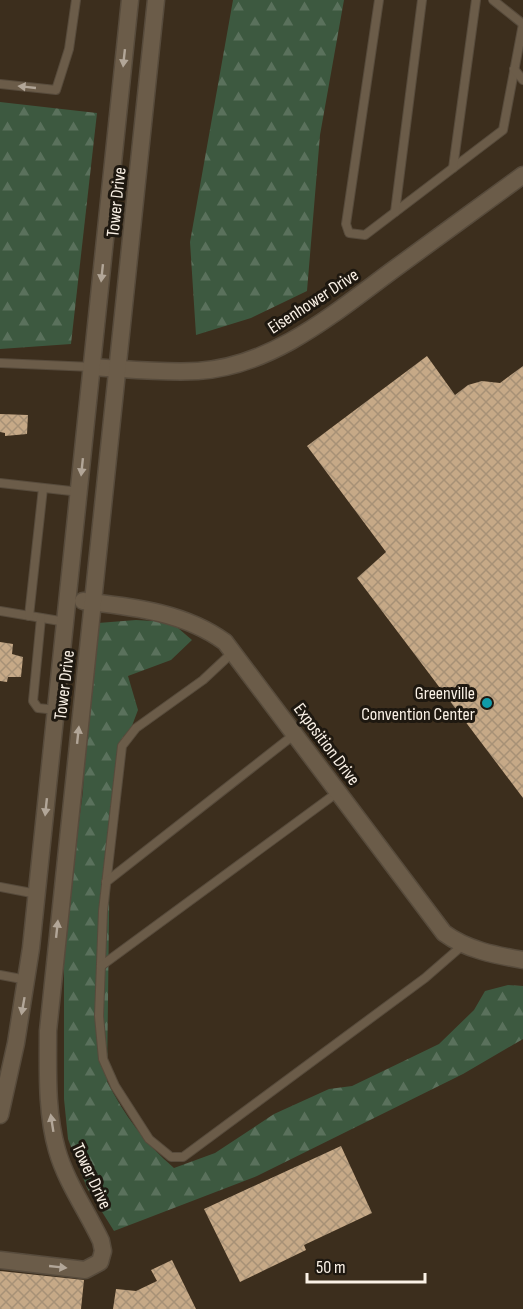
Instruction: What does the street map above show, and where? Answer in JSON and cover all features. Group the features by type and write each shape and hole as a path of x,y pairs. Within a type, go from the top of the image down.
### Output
{"street":[{"name":"Tower Drive","path":"0,1115 7,1090 27,980 69,599 130,0"},
{"name":"Tower Drive","path":"0,1260 85,1270 100,1262 103,1251 101,1241 57,1150 50,1106 48,1062 53,965 156,0"},
{"name":"Eisenhower Drive","path":"92,367 198,371 231,365 275,349 303,335 523,175"},
{"name":"Exposition Drive","path":"69,599 183,618 207,628 234,652 444,933 462,945 523,960"}],"lane":[{"path":"0,84 56,90 69,50 76,0"},
{"path":"379,0 346,224 350,233 364,235 503,130 523,24 493,0"},
{"path":"395,212 422,0"},
{"path":"453,168 476,0"},
{"path":"514,69 523,80"},
{"path":"0,363 92,367"},
{"path":"0,483 80,492"},
{"path":"29,616 43,488"},
{"path":"0,611 66,622"},
{"path":"41,618 33,701 38,708 56,710"},
{"path":"234,652 203,680 136,728 122,746 106,882 99,1016 102,1049 115,1086 149,1139 171,1157 183,1157 425,978 462,945"},
{"path":"106,882 295,734"},
{"path":"101,966 338,792"},
{"path":"0,887 37,894"},
{"path":"0,975 27,980"}],"green space":[{"path":"233,0 344,0 320,135 307,291 251,318 196,335 190,242"},
{"path":"0,102 97,113 71,344 0,349"},
{"path":"136,620 171,622 192,640 171,660 128,676 138,710 122,752 110,838 107,1081 128,1117 154,1149 174,1168 215,1153 274,1114 329,1089 352,1086 439,1044 474,1010 485,991 508,985 523,986 523,1039 463,1074 257,1176 114,1231 87,1188 68,1139 64,1099 64,964 83,791 85,729 98,623"}],"building":[{"path":"427,356 455,395 468,385 482,381 500,383 523,366 523,798 357,578 386,552 307,446"},
{"path":"0,414 28,415 27,434 5,436 5,433 0,432"},
{"path":"0,642 13,644 12,654 23,657 21,677 8,677 7,682 0,681"},
{"path":"341,1146 372,1213 304,1245 306,1250 240,1282 204,1209"},
{"path":"172,1260 196,1309 113,1309 116,1289 136,1291 157,1281 151,1270"},
{"path":"0,1271 84,1280 81,1309 0,1309"}],"place":[{"name":"Greenville Convention Center","path":"487,703"}]}
